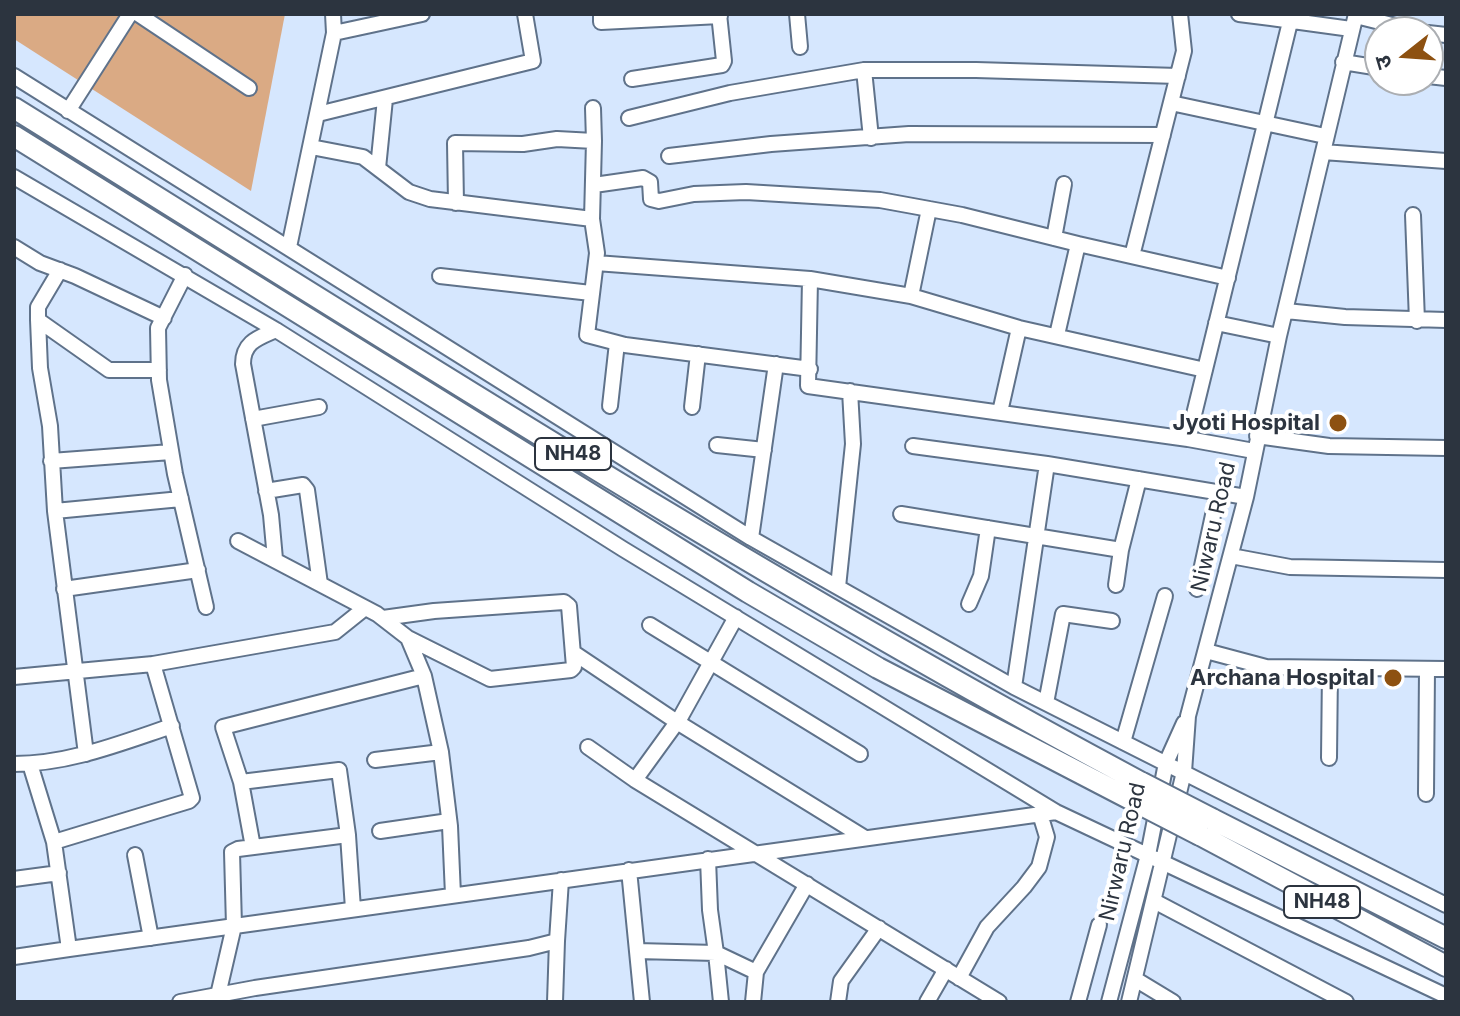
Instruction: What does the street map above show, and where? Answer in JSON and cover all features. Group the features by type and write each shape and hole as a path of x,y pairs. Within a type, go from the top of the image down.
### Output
{"highway":[{"name":"NH48","path":"14,108 751,563 1139,792"},
{"name":"NH48","path":"14,136 761,599 878,668 1206,827 1446,966"},
{"name":"NH48","path":"1206,827 1446,938"}],"street":[{"path":"68,111 130,14"},
{"path":"138,14 249,88"},
{"path":"289,247 334,33 333,14"},
{"path":"334,33 422,14"},
{"path":"318,114 533,61 525,14"},
{"path":"601,14 601,22 720,15 722,65 632,79"},
{"path":"797,14 800,47"},
{"path":"1132,256 1184,51 1180,14"},
{"path":"1239,14 1271,16 1290,22 1354,20"},
{"name":"Niwaru Road","path":"1163,863 1184,772 1188,716 1246,497 1279,336 1354,20"},
{"path":"1188,439 1290,22"},
{"path":"1343,62 1364,65"},
{"path":"629,118 730,93 864,70 1178,76"},
{"path":"864,70 871,138"},
{"path":"14,76 751,538 1014,687 1446,905"},
{"path":"378,168 385,99"},
{"path":"1171,103 1325,136"},
{"path":"593,108 592,219 597,253 587,335 617,343 810,369"},
{"path":"669,156 771,144 909,134 1163,135"},
{"path":"456,203 455,143 523,144 557,139 594,141"},
{"path":"311,147 363,157 409,192 430,199 592,219"},
{"path":"1323,152 1446,161"},
{"path":"15,178 276,330 1056,812 1446,996"},
{"path":"594,185 643,178 650,182 651,199 659,201 694,194 746,192 880,200 1228,278"},
{"path":"1054,238 1064,184"},
{"path":"911,296 929,209"},
{"path":"1413,215 1417,321"},
{"path":"1057,335 1078,244"},
{"path":"14,247 40,263 164,318"},
{"path":"596,263 810,279 911,296 1019,328 1205,370"},
{"path":"60,270 38,307 40,368 50,426 55,511 86,754"},
{"path":"185,275 158,328 159,370 171,452 206,607"},
{"path":"440,276 591,293"},
{"path":"810,279 808,386 1188,439 1255,444 1446,448"},
{"path":"1286,311 1417,321 1446,320"},
{"path":"38,320 109,370 159,370"},
{"path":"1216,323 1279,336"},
{"path":"1000,412 1019,328"},
{"path":"275,559 243,353 248,344 276,330"},
{"path":"610,406 617,343"},
{"path":"692,407 698,354"},
{"path":"751,538 776,364"},
{"path":"838,587 853,444 850,391"},
{"path":"253,419 319,407"},
{"path":"717,445 764,450"},
{"path":"913,446 1047,464 1246,497"},
{"path":"51,461 171,452"},
{"path":"1014,687 1047,464"},
{"path":"1116,585 1121,550 1139,479"},
{"path":"266,491 303,485 307,490 320,584"},
{"path":"1197,589 1218,492"},
{"path":"55,511 181,499"},
{"path":"901,514 1121,550"},
{"path":"969,604 981,576 988,528"},
{"path":"238,541 383,618 408,638 490,679 571,670 574,667 569,606 564,602 434,611 383,618"},
{"path":"1231,556 1290,567 1446,570"},
{"path":"64,589 198,570"},
{"path":"1123,742 1165,596"},
{"path":"14,677 153,664 335,632 365,608"},
{"path":"1046,703 1063,614 1112,621"},
{"path":"635,780 677,722 736,617"},
{"path":"650,625 860,754"},
{"path":"408,638 424,676 441,752 453,895"},
{"path":"1206,651 1266,667 1446,669"},
{"path":"574,653 677,722 865,838"},
{"path":"54,842 191,800 191,791 153,664"},
{"path":"1426,794 1427,669"},
{"path":"1329,758 1330,670"},
{"path":"253,847 241,782 223,729 225,725 424,676"},
{"name":"Nirwaru Road","path":"1109,1002 1148,855 1166,763 1188,716"},
{"path":"14,764 86,754 172,726"},
{"path":"588,747 635,780 999,1002"},
{"path":"375,760 441,752"},
{"path":"30,764 54,842 69,949"},
{"path":"241,782 339,770 348,835 353,909"},
{"path":"14,957 1056,812"},
{"path":"927,1002 1039,867 1047,837 1040,814"},
{"path":"380,831 449,821"},
{"path":"218,995 234,926 231,855 235,850 348,835"},
{"path":"135,855 151,938"},
{"path":"708,859 710,910 721,1002"},
{"name":"Nirwaru Road","path":"1129,1002 1163,863"},
{"path":"629,870 642,1002"},
{"path":"14,879 59,873"},
{"path":"555,1002 561,880"},
{"path":"753,1002 756,972 807,884"},
{"path":"1154,901 1346,1002"},
{"path":"1078,1002 1099,925"},
{"path":"838,1002 841,981 879,928"},
{"path":"188,1001 218,995 254,995 557,941"},
{"path":"637,951 716,953 756,972"},
{"path":"1135,979 1173,1002"}],"shaded area":[{"path":"14,14 285,14 251,191 14,39"}],"place":[{"name":"Jyoti Hospital","path":"1338,423"},
{"name":"Archana Hospital","path":"1393,678"}]}
